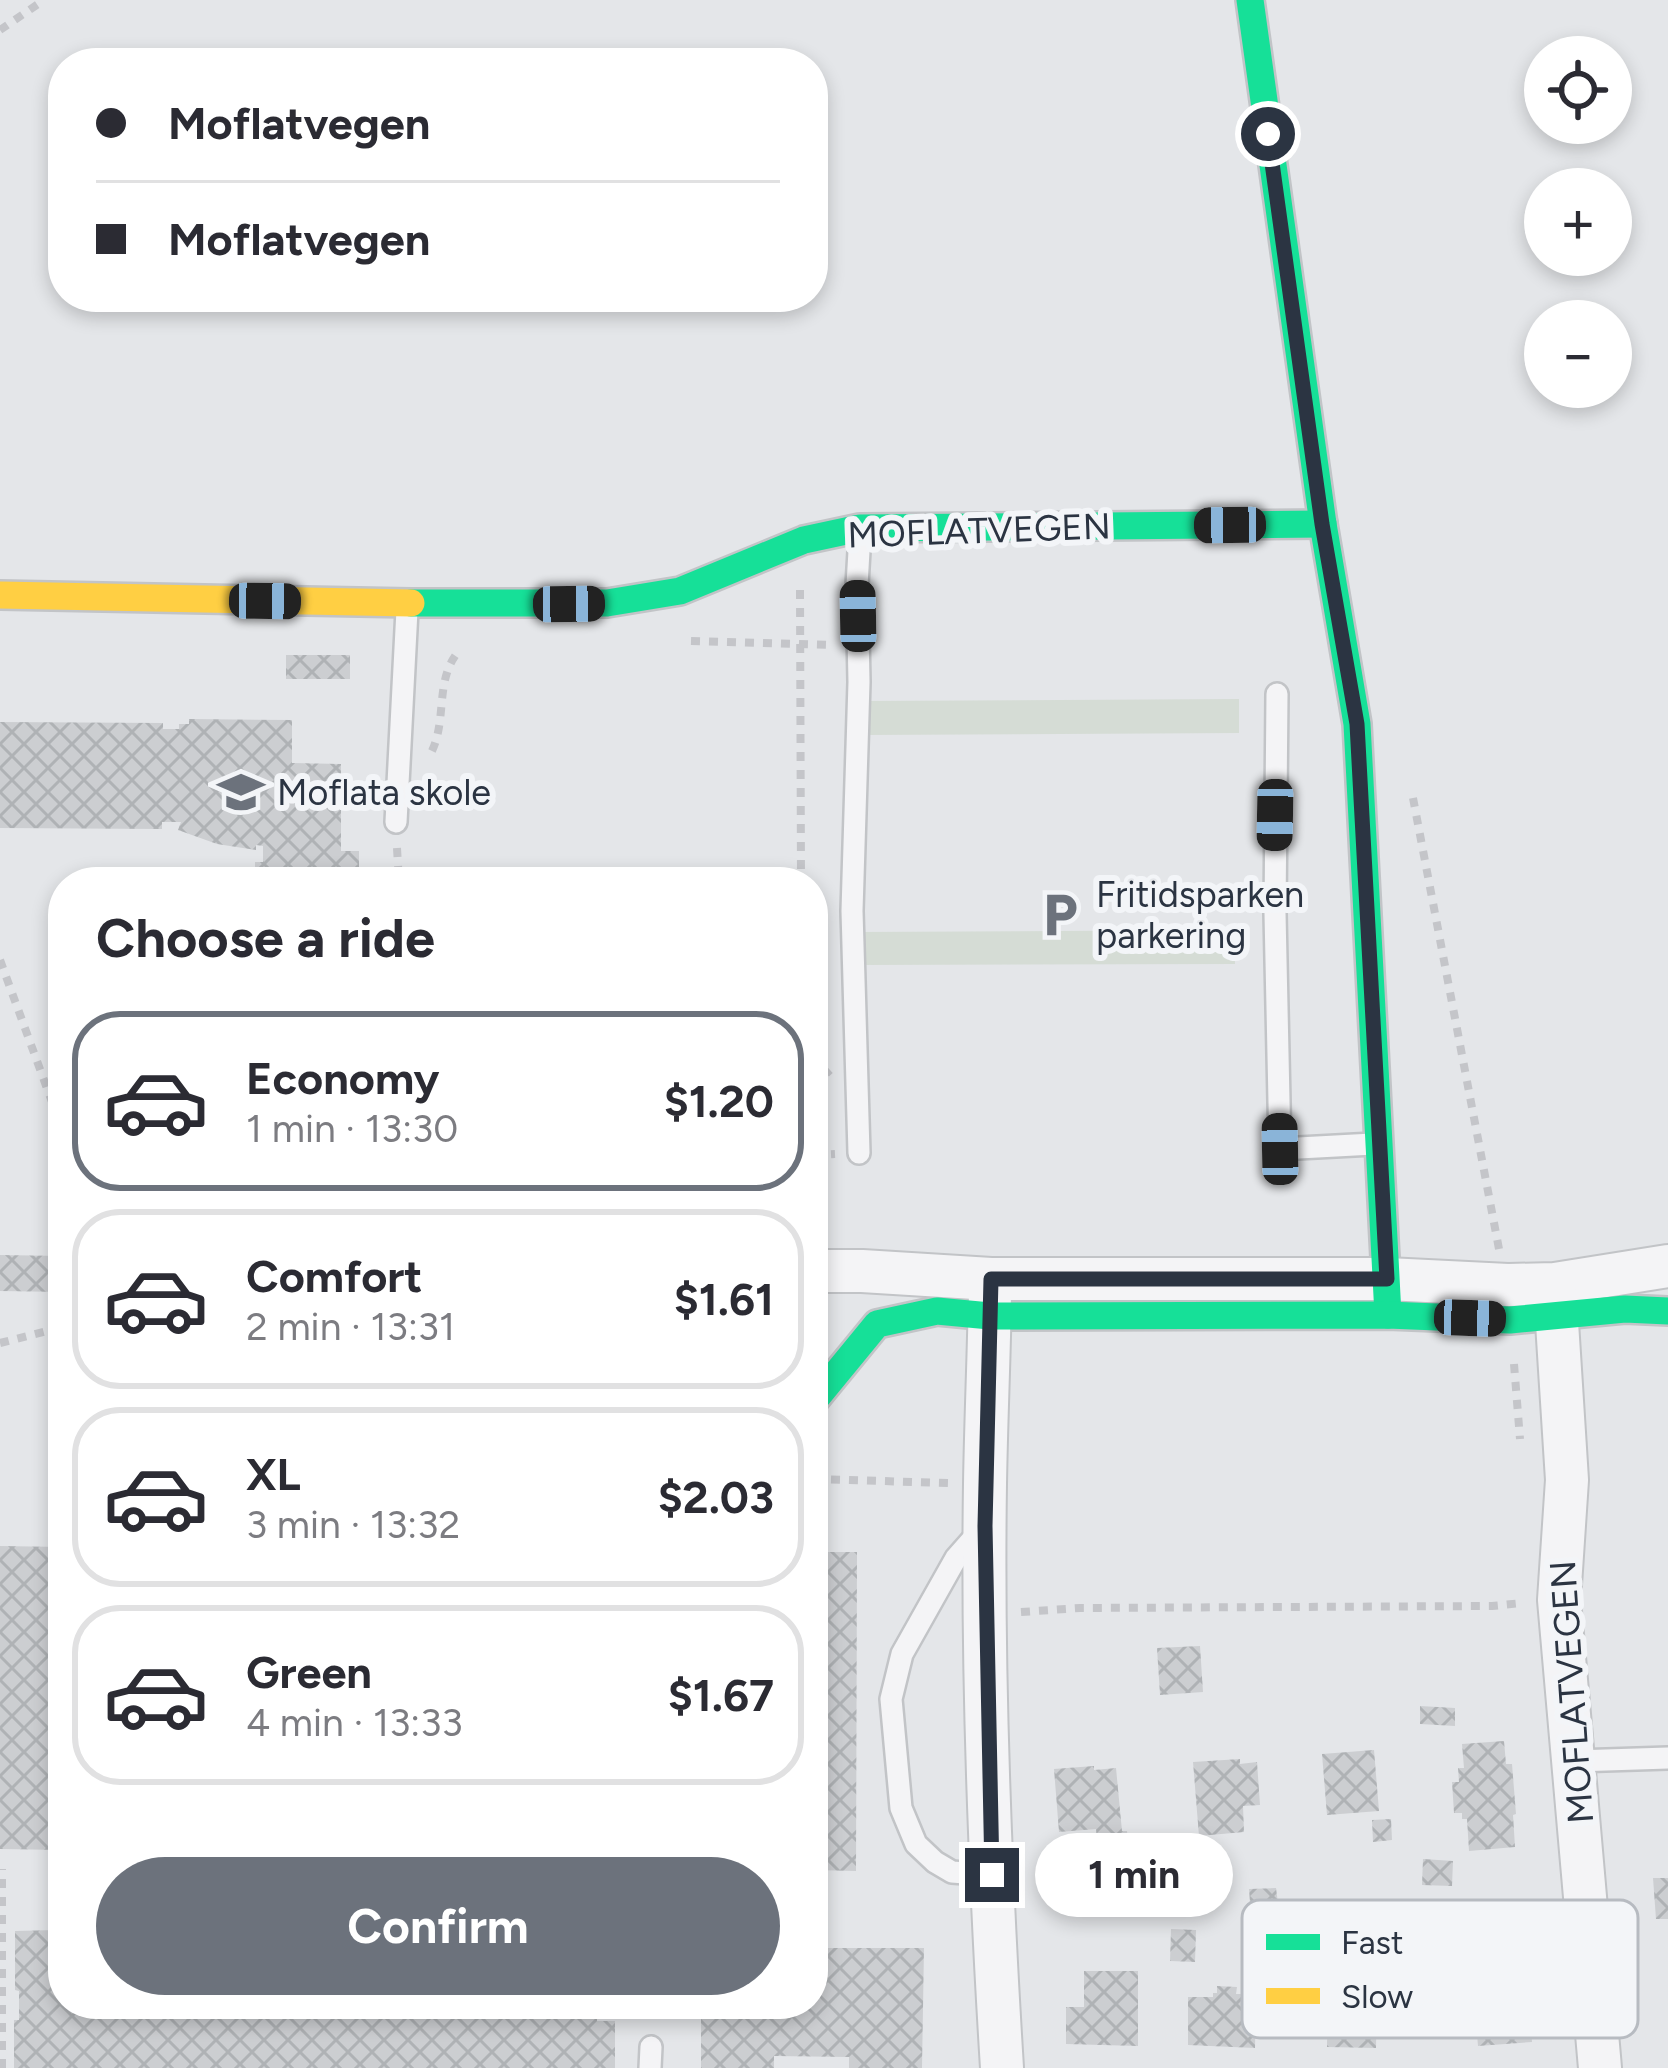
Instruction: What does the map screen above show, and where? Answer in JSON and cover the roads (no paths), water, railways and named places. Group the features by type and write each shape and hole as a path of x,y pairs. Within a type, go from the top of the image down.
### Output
{"street":[{"path":"1250,0 1322,524 1357,724 1388,1297"},
{"name":"MOFLATVEGEN","path":"0,595 607,603 680,591 804,540 860,528 1322,524"},
{"path":"1556,1300 1668,1266"},
{"path":"828,1273 990,1298 1388,1297 1508,1286 1556,1300 1668,1311"},
{"path":"828,1384 877,1324 990,1298"},
{"path":"990,1298 985,1526 992,1875 1002,2068"},
{"name":"MOFLATVEGEN","path":"1556,1300 1567,1480 1559,1600 1586,1900"},
{"name":"MOFLATVEGEN","path":"1598,2038 1600,2068"}],"lane":[{"path":"859,1153 853,911 860,528"},
{"path":"396,822 407,603"},
{"path":"1276,694 1280,1149 1380,1143"},
{"path":"985,1526 956,1558 902,1654 891,1699 901,1808 916,1844 952,1872 992,1875"},
{"path":"1575,1761 1668,1758"}],"place":[{"name":"Moflata skole","path":"241,792"},
{"name":"Fritidsparken parkering","path":"1060,915"}]}
